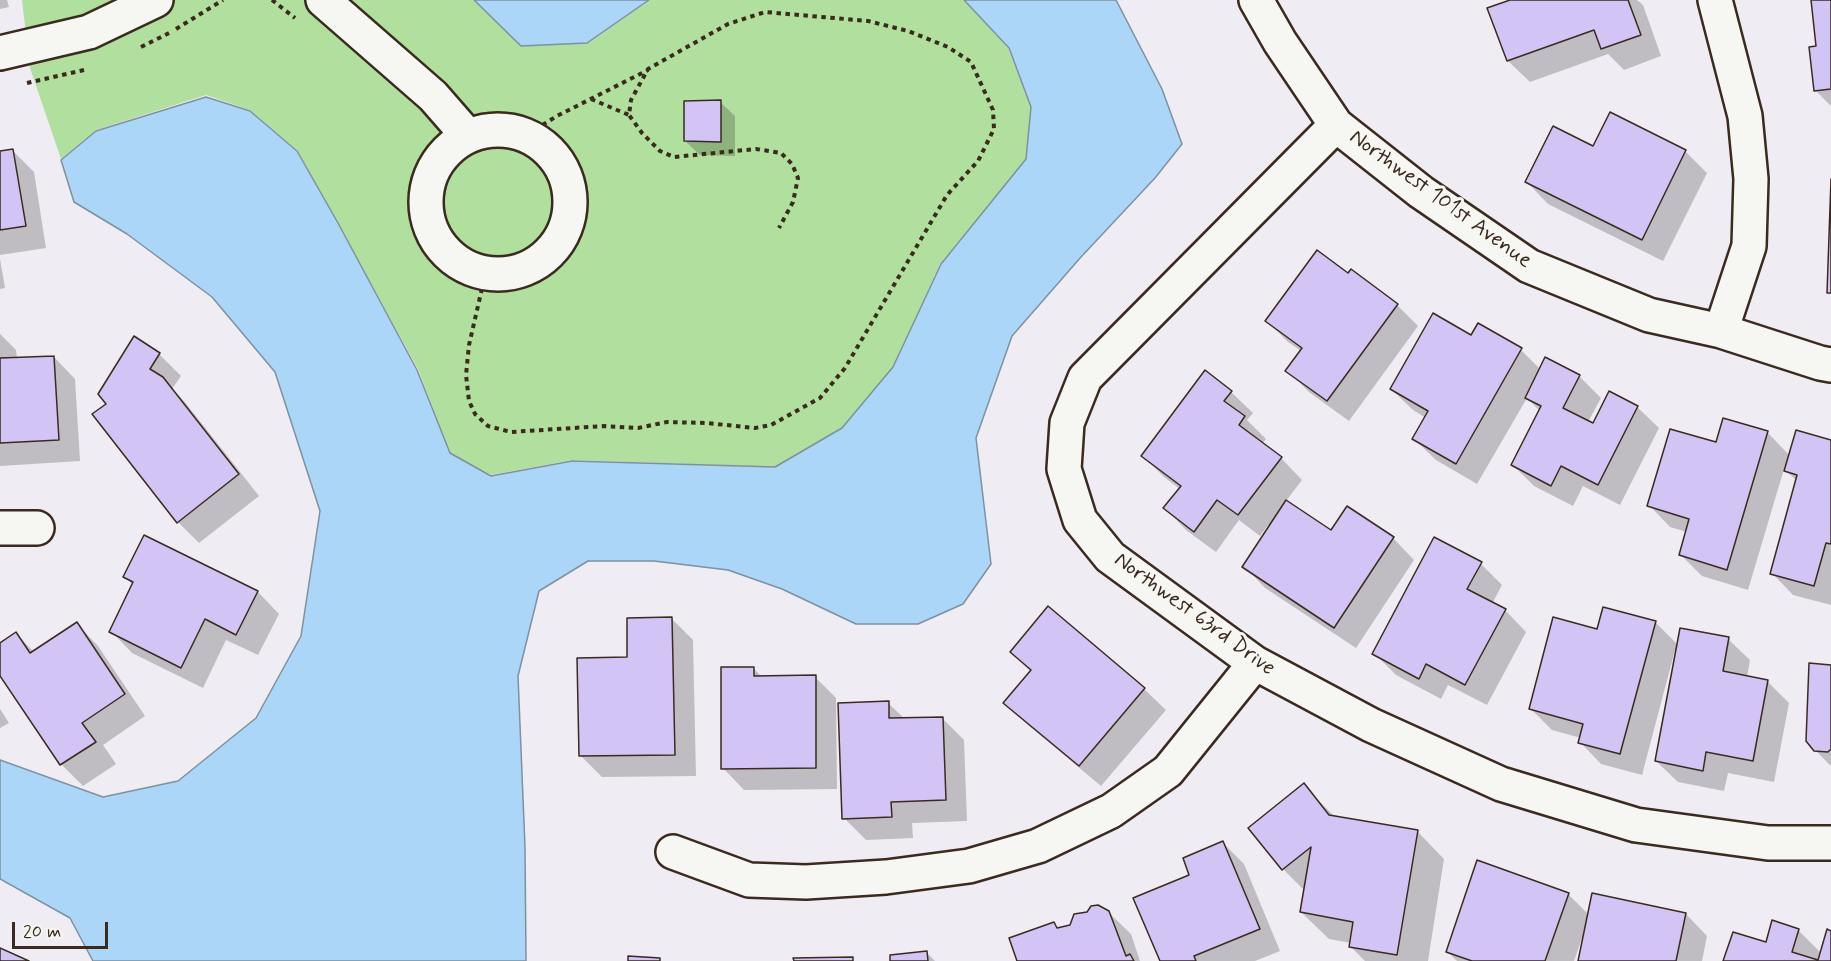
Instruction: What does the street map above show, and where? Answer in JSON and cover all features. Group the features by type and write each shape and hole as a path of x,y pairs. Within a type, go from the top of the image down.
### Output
{"street":[{"path":"0,53 88,32 156,0"},
{"path":"323,0 433,96 467,135"},
{"name":"Northwest 101st Avenue","path":"1256,0 1280,42 1336,125 1421,192 1529,266 1649,315 1721,331 1831,365"},
{"path":"1715,0 1745,116 1751,179 1749,246 1721,331"},
{"name":"Northwest 63rd Drive","path":"1336,125 1085,378 1067,423 1064,469 1080,520 1110,557 1255,663 1371,725 1501,784 1636,825 1768,843 1831,843"},
{"path":"498,130 530,138 549,152 563,169 571,190 572,209 568,225 559,242 532,266 517,271 497,274 459,260 444,249 431,234 425,216 425,190 434,164 446,150 467,135 498,130"},
{"path":"0,528 37,528"},
{"path":"673,852 750,880 806,882 886,876 969,866 1038,846 1111,811 1168,771 1255,663"}],"path":[{"path":"486,271 469,345 466,375 469,401 475,414 488,426 510,432 604,426 638,428 667,422 755,428 771,425 820,398 845,368 928,224 947,195 978,161 993,129 993,110 971,63 948,47 908,31 868,21 765,12 728,24 550,120 530,138"},
{"path":"629,115 631,100 648,69"},
{"path":"590,99 629,115 642,133 660,151 674,157 756,149 781,153 792,164 798,178 793,202 779,228"}],"green space":[{"path":"22,0 473,0 521,45 587,43 650,0 964,0 1008,48 1031,107 1026,159 940,264 893,367 842,428 776,467 572,460 491,475 450,453 418,369 297,150 250,110 206,95 96,130 61,159 30,68"}],"water":[{"path":"474,0 649,0 587,43 521,46"},
{"path":"964,0 1116,0 1162,89 1182,144 1155,178 1081,257 1012,336 976,438 991,564 963,604 918,624 856,624 782,589 728,570 654,561 588,561 539,591 518,676 525,847 526,961 93,961 70,918 0,879 0,760 103,797 178,781 256,718 301,636 320,511 275,372 212,297 127,234 74,202 61,160 96,131 206,97 250,111 297,151 417,370 450,453 491,476 572,461 775,467 842,428 893,367 941,264 1026,159 1031,107 1009,48"}],"building":[{"path":"1510,0 1628,0 1641,35 1601,49 1594,30 1507,61 1487,8"},
{"path":"1811,0 1831,0 1831,89 1814,91 1809,47 1816,46"},
{"path":"721,100 721,142 684,141 684,101"},
{"path":"1610,112 1686,150 1642,240 1525,182 1553,126 1593,146"},
{"path":"13,149 26,226 0,230 0,151"},
{"path":"1831,179 1831,293 1827,293"},
{"path":"1317,250 1348,273 1351,269 1398,304 1327,401 1285,371 1302,348 1265,321"},
{"path":"1433,313 1471,335 1478,323 1522,348 1456,464 1412,439 1428,411 1390,389"},
{"path":"134,336 160,353 150,369 163,377 239,474 177,523 92,414 106,404 98,394"},
{"path":"54,356 59,440 0,443 0,358"},
{"path":"1545,357 1580,375 1563,408 1593,423 1609,391 1638,406 1598,485 1561,466 1551,486 1511,465 1541,406 1525,398"},
{"path":"1205,370 1232,391 1224,401 1245,416 1239,425 1282,457 1238,515 1217,500 1194,532 1163,508 1181,486 1141,456"},
{"path":"1723,418 1768,431 1727,570 1679,555 1689,519 1647,506 1670,429 1716,442"},
{"path":"1796,430 1831,440 1831,544 1826,543 1814,586 1770,574 1797,475 1784,471"},
{"path":"1286,500 1331,530 1347,506 1394,537 1334,628 1242,567"},
{"path":"144,535 258,591 236,635 205,619 181,668 109,632 133,582 123,577"},
{"path":"1434,537 1482,562 1467,589 1506,609 1465,685 1426,664 1419,679 1372,654"},
{"path":"1048,606 1145,688 1079,766 1003,703 1031,670 1010,652"},
{"path":"1603,607 1656,621 1620,754 1578,743 1583,724 1529,709 1553,617 1597,629"},
{"path":"672,617 675,755 579,756 577,658 627,657 627,618"},
{"path":"77,622 125,694 82,723 96,742 60,765 0,676 0,643 16,632 30,653"},
{"path":"1680,628 1729,637 1723,671 1768,680 1753,761 1706,752 1703,771 1655,761"},
{"path":"1809,663 1831,665 1831,749 1828,752 1814,751 1806,741"},
{"path":"721,667 754,667 754,676 816,675 816,768 721,769"},
{"path":"889,701 889,718 943,717 946,800 891,802 892,817 842,819 838,703"},
{"path":"1304,783 1329,815 1418,830 1397,955 1349,947 1353,922 1300,912 1311,847 1282,870 1248,828"},
{"path":"1223,841 1260,929 1194,956 1196,961 1160,961 1133,898 1189,875 1183,858"},
{"path":"1477,860 1569,893 1545,961 1472,961 1446,952"},
{"path":"1592,893 1686,913 1676,961 1578,961"},
{"path":"1098,905 1109,911 1126,956 1130,954 1134,961 1017,961 1009,938 1054,922 1057,928 1070,925 1074,914 1087,912 1091,906"},
{"path":"1772,920 1799,929 1792,952 1818,960 1827,929 1831,931 1831,961 1723,961 1733,932 1766,942"},
{"path":"0,948 29,961 0,961"},
{"path":"927,951 928,961 890,961 890,955"},
{"path":"628,956 660,958 660,961 628,961"},
{"path":"853,957 853,961 794,961 793,958"}]}
